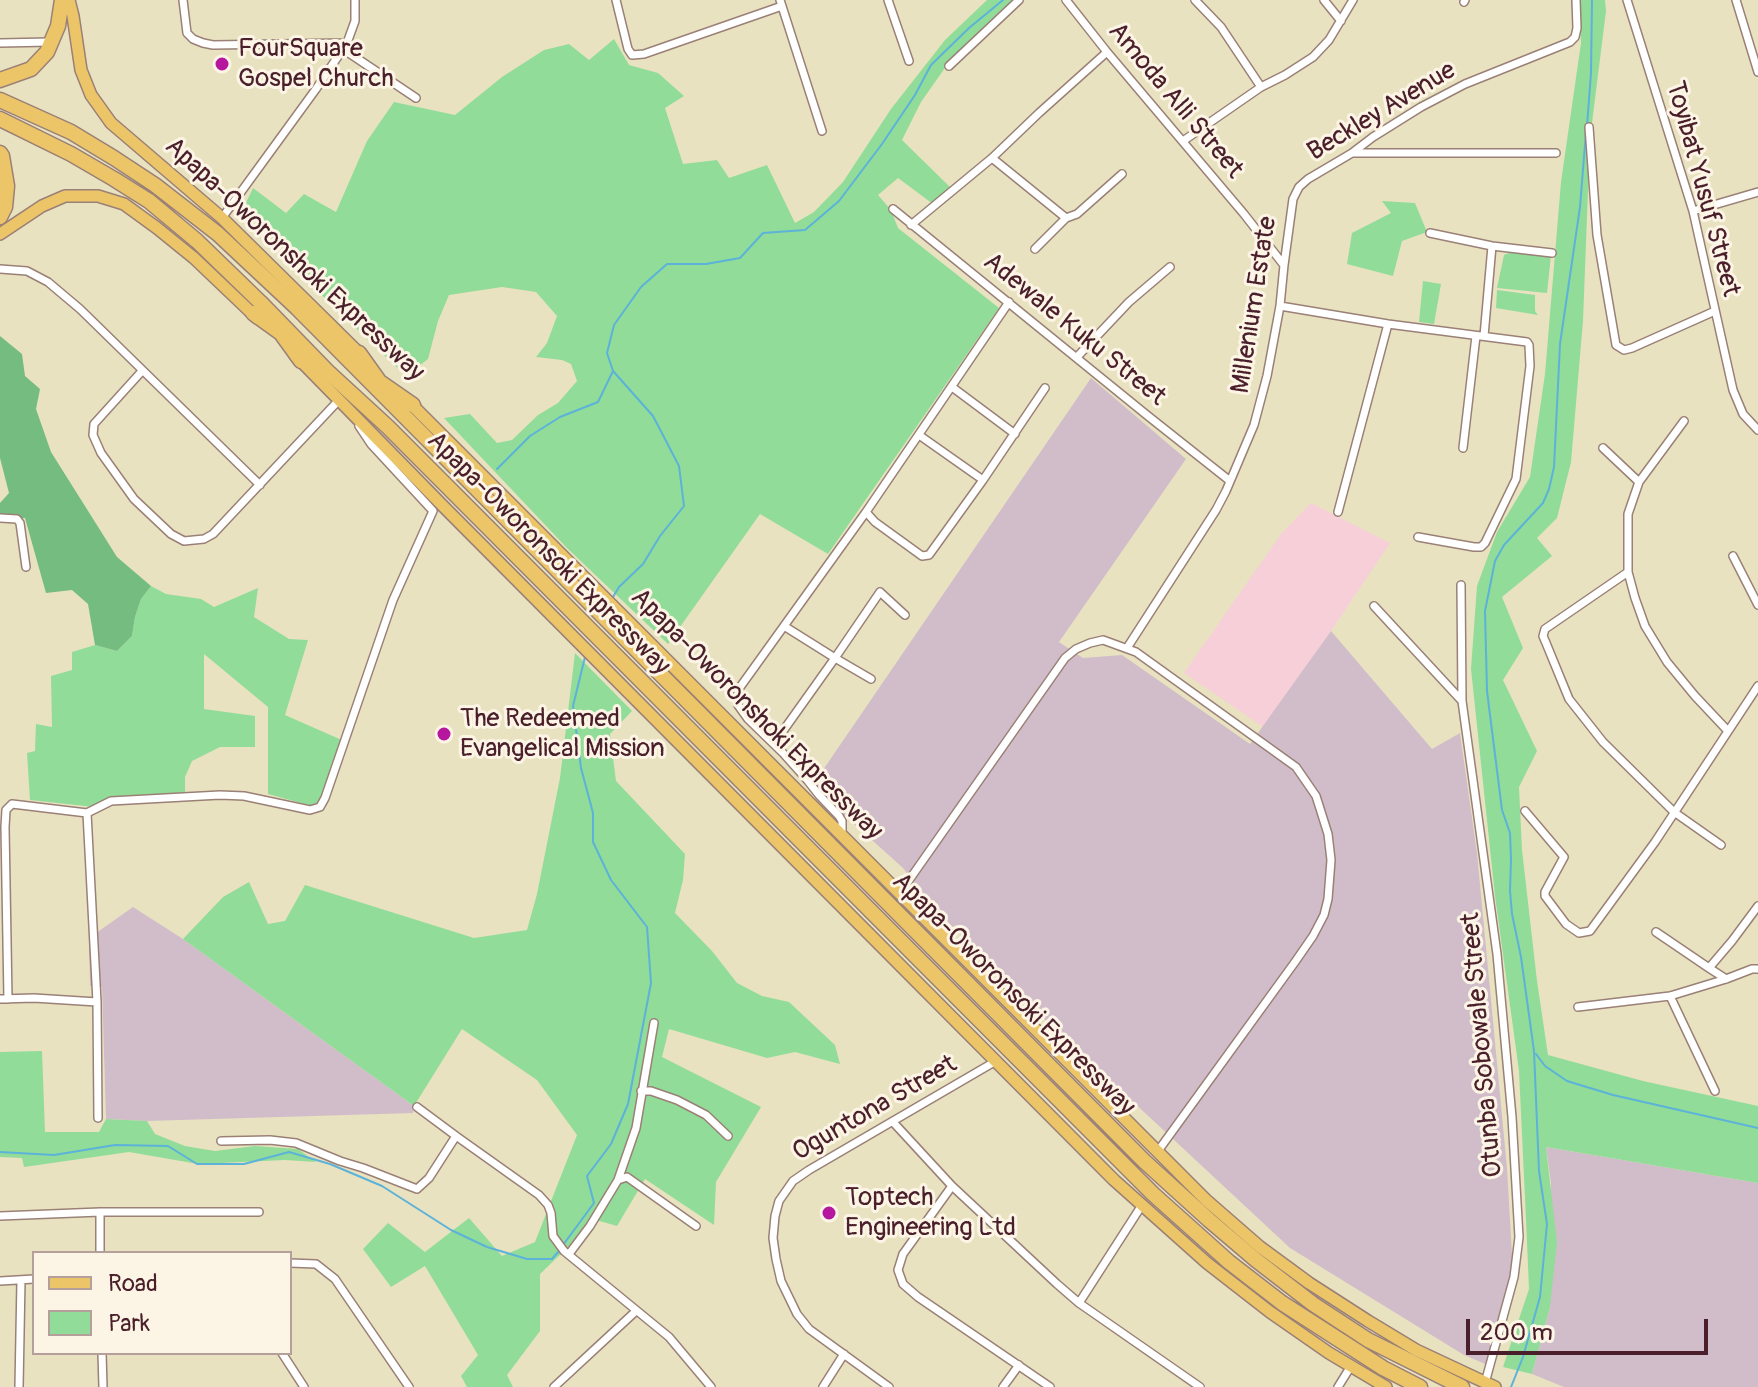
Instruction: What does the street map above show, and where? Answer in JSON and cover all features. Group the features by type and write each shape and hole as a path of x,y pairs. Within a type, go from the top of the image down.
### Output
{"highway":[{"path":"0,80 31,69 47,52 58,26 62,0"},
{"name":"Apapa-Oworonshoki Expressway","path":"0,100 71,132 155,185 218,234 354,356 407,410"},
{"name":"Apapa-Oworonshoki Expressway","path":"0,119 71,154 149,201 197,241 257,307 388,427"},
{"path":"0,153 7,186 5,207 0,217"},
{"path":"257,307 301,361"},
{"path":"280,332 327,371"},
{"path":"354,356 407,410"},
{"name":"Apapa-Oworonsoki Expressway","path":"407,410 705,709 1144,1161 1256,1260 1324,1312 1368,1340 1462,1387"},
{"name":"Apapa-Oworonsoki Expressway","path":"388,427 1153,1194 1229,1262 1282,1303 1383,1368 1420,1387"}],"main road":[{"name":"Apapa-Oworonshoki Expressway","path":"69,0 81,70 91,95 111,123 222,218 354,356"},
{"name":"Apapa-Oworonshoki Expressway","path":"0,234 42,206 65,196 98,196 124,204 257,307 301,361 376,439 996,1061"},
{"name":"Apapa-Oworonshoki Expressway","path":"705,709 842,835 1206,1200 1260,1247 1309,1283 1416,1350 1490,1385"},
{"path":"996,1061 1114,1180 1207,1263 1329,1353 1386,1387"}],"street":[{"path":"183,0 187,33 193,39 213,45 345,46 416,98"},
{"path":"222,218 345,46 355,21 355,0"},
{"path":"616,0 625,40 632,55 644,54 781,3 822,131"},
{"path":"888,0 909,61"},
{"path":"949,66 1019,0"},
{"name":"Amoda Alli Street","path":"1066,0 1284,265"},
{"path":"1195,0 1221,27 1261,87"},
{"path":"1324,0 1341,21"},
{"path":"1183,141 1261,87 1313,57 1329,40 1353,0"},
{"name":"Beckley Avenue","path":"1308,179 1421,107 1465,84 1570,42 1577,28 1576,0"},
{"name":"Toyibat Yusuf Street","path":"1627,0 1693,211 1733,390 1743,414 1758,430"},
{"path":"1736,0 1758,72"},
{"path":"0,43 51,42"},
{"path":"911,225 992,158 1107,52"},
{"path":"1589,127 1597,235 1616,345 1624,350 1632,348 1715,311"},
{"path":"1352,153 1556,153"},
{"path":"992,158 1066,218"},
{"path":"1035,249 1066,218 1077,214 1122,174"},
{"name":"Millenium Estate","path":"1127,648 1216,510 1259,408 1280,306 1293,199 1308,179"},
{"path":"1693,211 1758,192"},
{"name":"Adewale Kuku Street","path":"893,209 1230,481"},
{"path":"1430,233 1492,246 1552,253"},
{"path":"1463,448 1492,246"},
{"path":"1077,357 1129,302 1170,267"},
{"path":"0,269 27,271 48,282 80,309 260,485"},
{"path":"842,835 839,816 748,719 738,705 738,690 866,512 1009,302"},
{"path":"1280,306 1527,342 1531,350 1516,479 1481,547 1418,537"},
{"path":"1338,512 1388,324"},
{"path":"142,371 94,424 93,435 101,453 134,499 171,534 184,541 196,541 213,534 339,400"},
{"path":"952,387 1015,434"},
{"path":"866,512 922,556 929,555 1045,388"},
{"path":"97,1002 4,999 6,810 12,804 87,813 111,801 220,795 244,796 310,810 320,807 393,600 433,511 371,444 360,429 357,418"},
{"path":"1684,421 1639,482 1628,514 1628,572 1645,626 1667,662 1727,730"},
{"path":"919,435 983,480"},
{"path":"1603,448 1639,482"},
{"path":"0,518 17,519 20,523 26,567"},
{"path":"1733,556 1758,605"},
{"path":"1628,572 1545,629 1543,636 1569,699 1603,742 1674,812 1721,845"},
{"name":"Otunba Sobowale Street","path":"1461,585 1462,701 1497,954 1519,1237 1514,1277 1490,1385"},
{"path":"783,731 880,592 905,615"},
{"path":"1374,606 1462,701"},
{"path":"784,626 871,679"},
{"path":"900,893 1065,658 1090,643 1103,640 1136,652 1296,767 1316,796 1328,834 1331,860 1324,915 1313,936 1158,1151"},
{"path":"1525,811 1564,857 1545,896 1566,924 1579,933 1590,931 1655,842 1758,686"},
{"path":"87,813 97,1002 98,1118"},
{"path":"1709,968 1758,906"},
{"path":"1656,932 1726,979"},
{"path":"1578,1007 1670,996 1758,969"},
{"path":"1670,996 1715,1091"},
{"path":"566,1252 590,1226 618,1180 636,1128 654,1023"},
{"name":"Oguntona Street","path":"889,1387 809,1329 797,1314 781,1281 776,1259 773,1238 779,1201 793,1181 996,1061"},
{"path":"641,1091 651,1091 677,1100 706,1115 728,1136"},
{"path":"417,1107 539,1195 551,1213 553,1236 566,1252 669,1337 711,1387"},
{"path":"893,1122 952,1186 1079,1303 1200,1387"},
{"path":"221,1141 296,1143 417,1189 429,1178 456,1136"},
{"path":"618,1180 627,1177 696,1226"},
{"path":"952,1186 903,1254 898,1270 903,1284 1050,1387"},
{"path":"1079,1303 1142,1205"},
{"path":"100,1212 100,1251"},
{"path":"0,1216 100,1212 259,1212"},
{"path":"292,1263 316,1264 335,1279 409,1387"},
{"path":"0,1281 32,1279"},
{"path":"19,1387 21,1280"},
{"path":"554,1387 636,1311"},
{"path":"823,1387 844,1354"},
{"path":"102,1355 103,1387"},
{"path":"283,1355 304,1387"},
{"path":"1003,1387 1019,1365"},
{"path":"1351,1366 1340,1384 1352,1387"}],"shaded area":[{"path":"1091,378 1186,459 1059,642 1083,658 1122,655 1250,744 1331,631 1432,749 1460,733 1477,853 1507,1168 1513,1272 1490,1366 1464,1355 1290,1248 1013,990 929,902 903,868 812,786"},
{"path":"1311,503 1390,543 1263,727 1184,673 1281,534"},
{"path":"133,907 183,939 414,1106 413,1113 147,1121 106,1119 102,987 90,986 89,938"},
{"path":"1546,1147 1758,1183 1758,1387 1564,1387 1532,1374 1550,1307 1551,1183"}],"green space":[{"path":"987,0 1017,0 947,65 921,102 902,140 950,187 933,204 898,178 878,195 891,210 898,228 999,308 828,554 760,514 668,644 567,548 444,418 470,414 497,443 512,440 538,415 558,403 577,381 571,364 536,357 547,343 557,316 536,292 502,287 449,295 428,359 406,376 285,260 285,251 243,209 253,188 286,213 304,194 336,212 367,141 394,102 455,115 502,77 544,50 569,44 589,60 614,39 629,65 658,73 684,96 665,108 683,164 717,160 729,178 767,165 795,223 814,212 843,182 891,109 945,40"},
{"path":"1579,0 1605,0 1606,11 1590,139 1583,321 1571,462 1557,518 1537,538 1552,556 1502,597 1523,648 1503,680 1537,751 1519,787 1522,850 1548,1055 1643,1081 1758,1106 1758,1183 1546,1147 1557,1242 1550,1307 1532,1374 1503,1367 1529,1289 1526,1219 1519,1071 1495,896 1471,669 1477,586 1497,532 1530,477 1545,374 1561,182 1581,43"},
{"path":"1382,201 1415,203 1427,232 1402,241 1393,276 1347,264 1352,233 1391,213"},
{"path":"1514,251 1551,255 1547,293 1497,288 1504,255"},
{"path":"1423,281 1441,284 1434,324 1419,322"},
{"path":"1497,290 1535,295 1538,315 1496,308"},
{"path":"0,336 22,354 25,376 40,389 36,409 51,452 117,557 151,586 141,599 132,636 117,651 95,645 88,604 72,590 46,593 25,518 0,519 0,503 9,493 0,458"},
{"path":"151,586 166,594 201,599 214,607 258,588 254,617 289,639 308,640 285,715 344,741 319,808 268,794 268,707 204,654 204,709 255,716 255,747 220,747 192,761 185,777 185,794 107,798 94,807 30,800 27,753 35,751 36,724 52,727 51,676 72,670 72,652 95,645 117,651 132,636 141,599"},
{"path":"575,653 632,711 610,734 616,781 685,854 675,913 712,951 737,983 762,996 789,1002 835,1045 840,1064 795,1052 767,1058 669,1029 662,1057 761,1107 716,1182 714,1225 645,1179 617,1226 596,1220 540,1274 540,1331 507,1375 513,1387 467,1387 461,1376 478,1355 425,1266 391,1287 363,1249 388,1223 425,1252 469,1218 502,1256 535,1242 577,1135 537,1080 462,1029 414,1106 183,939 223,897 249,882 268,924 285,921 305,885 474,938 527,930 560,778"},
{"path":"42,1051 45,1132 99,1132 106,1119 147,1121 155,1134 185,1146 215,1151 255,1146 298,1149 316,1162 285,1160 198,1164 129,1152 24,1167 22,1158 0,1157 0,1052"}],"waterway":[{"path":"497,469 530,436 560,417 598,402 613,371 607,353 614,325 641,287 667,264 706,264 740,258 763,233 805,230 839,201 882,144 931,65 1003,0"},
{"path":"1587,126 1592,0"},
{"path":"1511,1387 1540,1297 1547,1224 1539,1171 1534,1051 1512,914 1510,833 1502,810 1487,691 1485,611 1495,561 1504,545 1543,503 1554,467 1560,344 1580,207 1586,132"},
{"path":"613,371 653,416 679,466 684,506 643,564 613,597"},
{"path":"563,1245 594,1203 587,1176 611,1144 628,1104 651,983 647,927 611,880 593,842 593,813 581,768 573,706 585,657"},
{"path":"1536,1054 1545,1066 1567,1081 1613,1095 1758,1128"},
{"path":"0,1152 54,1155 115,1145 168,1146 197,1164 244,1164 289,1152 330,1164 382,1186 451,1230 487,1247 527,1259 552,1259 559,1251"}],"place":[{"name":"FourSquare Gospel Church","path":"222,64"},
{"name":"The Redeemed Evangelical Mission","path":"444,734"},
{"name":"Toptech Engineering Ltd","path":"829,1213"}]}
